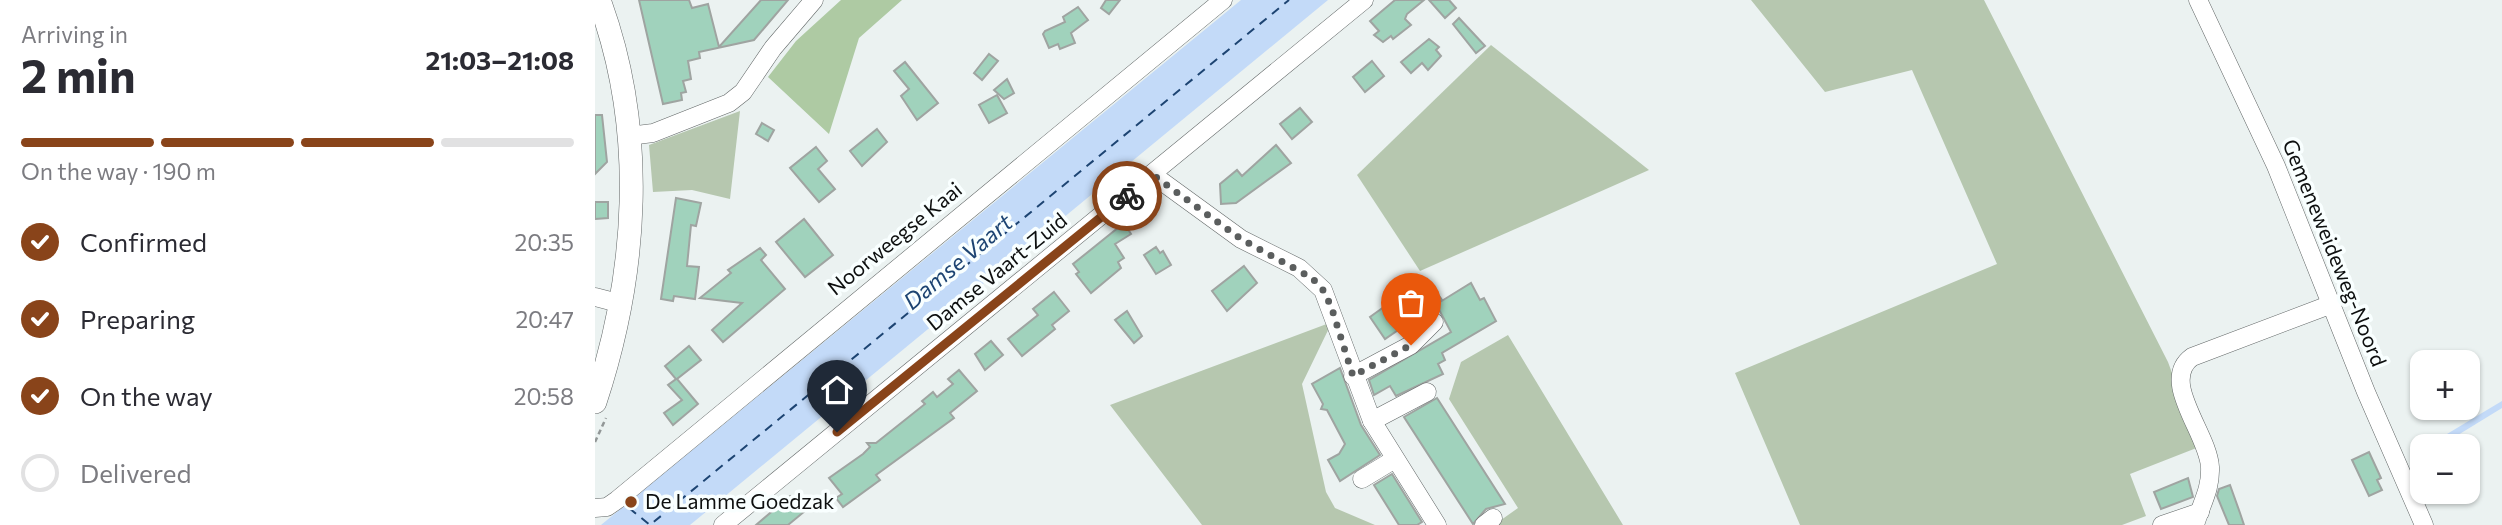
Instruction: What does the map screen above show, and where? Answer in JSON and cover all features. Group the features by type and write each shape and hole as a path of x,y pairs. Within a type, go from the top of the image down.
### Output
{"main road":[{"path":"595,402 622,304 630,243 629,136 614,49 599,0"}],"street":[{"path":"629,136 653,133 729,103 743,92 773,48 814,0"},
{"name":"Noorweegse Kaai","path":"595,508 607,507 617,500 1223,0"},
{"name":"Damse Vaart-Zuid","path":"723,525 1364,0"},
{"name":"Gemeneweideweg-Noord","path":"2198,0 2276,166 2366,392 2424,525"},
{"path":"1153,175 1241,239 1312,278 1323,290 1372,421 1437,525"},
{"path":"595,297 622,304"},
{"path":"2162,525 2197,519 2209,489 2210,466 2203,439 2182,391 2179,370 2183,363 2192,356 2332,304"},
{"path":"1353,376 1411,345 1433,322"},
{"path":"1372,421 1427,393"},
{"path":"1362,479 1395,459"}],"green space":[{"path":"841,0 902,0 859,38 829,134 768,77 796,41"},
{"path":"1751,0 1984,0 2168,362 2199,447 2130,474 2146,516 2122,525 1800,525 1735,373 1997,264 1912,70 1825,92"},
{"path":"1491,45 1649,170 1420,271 1357,175"},
{"path":"740,111 730,199 692,190 653,192 649,145"},
{"path":"1332,322 1302,384 1326,492 1335,508 1375,525 1202,525 1110,405"},
{"path":"1508,335 1623,525 1494,525 1518,508 1449,399 1461,362"}],"water":[{"name":"Damse Vaart","path":"1241,0 1328,0 690,525 601,525"},
{"path":"2502,401 2502,408 2460,434 2447,434 2470,420 2480,420 2480,414"}],"building":[{"path":"639,0 689,0 692,8 708,4 719,47 761,0 788,0 754,40 699,52 700,58 688,61 691,79 683,81 686,92 681,93 682,100 663,104"},
{"path":"1106,0 1120,0 1109,14 1101,8"},
{"path":"1395,0 1424,0 1407,14 1405,19 1411,25 1393,39 1391,36 1383,42 1374,35 1379,31 1370,21"},
{"path":"1429,0 1449,0 1456,8 1445,18"},
{"path":"1078,7 1088,20 1071,33 1075,43 1060,49 1058,44 1049,48 1043,34 1045,31 1065,22 1063,17"},
{"path":"1459,18 1485,46 1476,53 1453,24"},
{"path":"1429,39 1439,47 1436,50 1441,56 1428,70 1422,63 1411,73 1401,62"},
{"path":"989,54 998,61 982,80 974,73"},
{"path":"1372,61 1384,76 1365,92 1353,77"},
{"path":"905,62 938,103 917,120 901,96 909,89 894,71"},
{"path":"1007,79 1014,93 1004,99 994,90"},
{"path":"997,95 1007,113 989,123 979,105"},
{"path":"1300,108 1312,122 1292,139 1280,124"},
{"path":"595,115 602,115 607,162 595,174"},
{"path":"762,123 774,130 768,141 756,134"},
{"path":"877,129 887,142 862,166 850,151"},
{"path":"1276,145 1291,163 1236,203 1221,204 1220,184 1237,170 1242,176"},
{"path":"816,147 827,161 818,169 835,189 819,202 790,168"},
{"path":"676,198 701,203 696,226 691,225 687,266 699,267 695,299 674,296 673,301 661,299"},
{"path":"595,202 608,202 608,218 595,219"},
{"path":"804,219 833,255 805,277 776,242"},
{"path":"1124,223 1131,234 1115,244 1124,258 1118,262 1121,268 1091,293 1076,274 1079,272 1073,264"},
{"path":"1156,247 1160,253 1163,251 1171,265 1156,274 1144,255"},
{"path":"760,248 766,255 761,260 785,289 723,342 712,330 742,303 700,298 731,273 728,270"},
{"path":"1244,266 1257,283 1227,311 1212,291"},
{"path":"1427,279 1442,300 1440,302 1471,283 1480,300 1484,298 1496,321 1442,353 1445,360 1438,364 1443,374 1396,396 1390,386 1374,395 1369,380 1451,332 1436,304 1385,339 1370,317 1388,304 1384,297 1400,286 1404,293"},
{"path":"1054,292 1069,311 1052,325 1055,329 1022,356 1008,339 1038,315 1033,309"},
{"path":"1127,311 1142,336 1134,343 1115,320"},
{"path":"991,341 1003,355 985,370 975,354"},
{"path":"689,346 701,360 677,379 698,404 673,425 664,413 682,400 668,385 676,379 665,366"},
{"path":"1340,368 1361,425 1380,455 1340,481 1328,460 1339,454 1345,444 1327,410 1321,409 1323,404 1312,384"},
{"path":"959,370 977,391 950,413 954,418 876,475 880,480 843,507 836,498 842,494 829,478 863,454 870,447 867,443 876,443 925,404 922,401 933,392 937,397 953,384 948,379"},
{"path":"1437,398 1505,504 1486,509 1473,524 1404,417"},
{"path":"2369,452 2381,478 2377,480 2382,490 2369,496 2352,460"},
{"path":"1392,474 1422,522 1417,525 1399,525 1374,485"},
{"path":"2188,478 2193,497 2161,509 2154,492"},
{"path":"2230,485 2244,525 2229,525 2217,496 2219,489"},
{"path":"790,496 805,511 788,525 756,525"}],"ferry route":[{"path":"629,508 650,525 1289,0"}],"way so far":[{"path":"1127,196 1153,175 1241,239 1299,268 1312,278 1323,290 1331,306 1353,376 1411,345"}],"place":[{"name":"De Lamme Goedzak","path":"631,502"}],"route":[{"path":"837,432 1127,196"}]}
